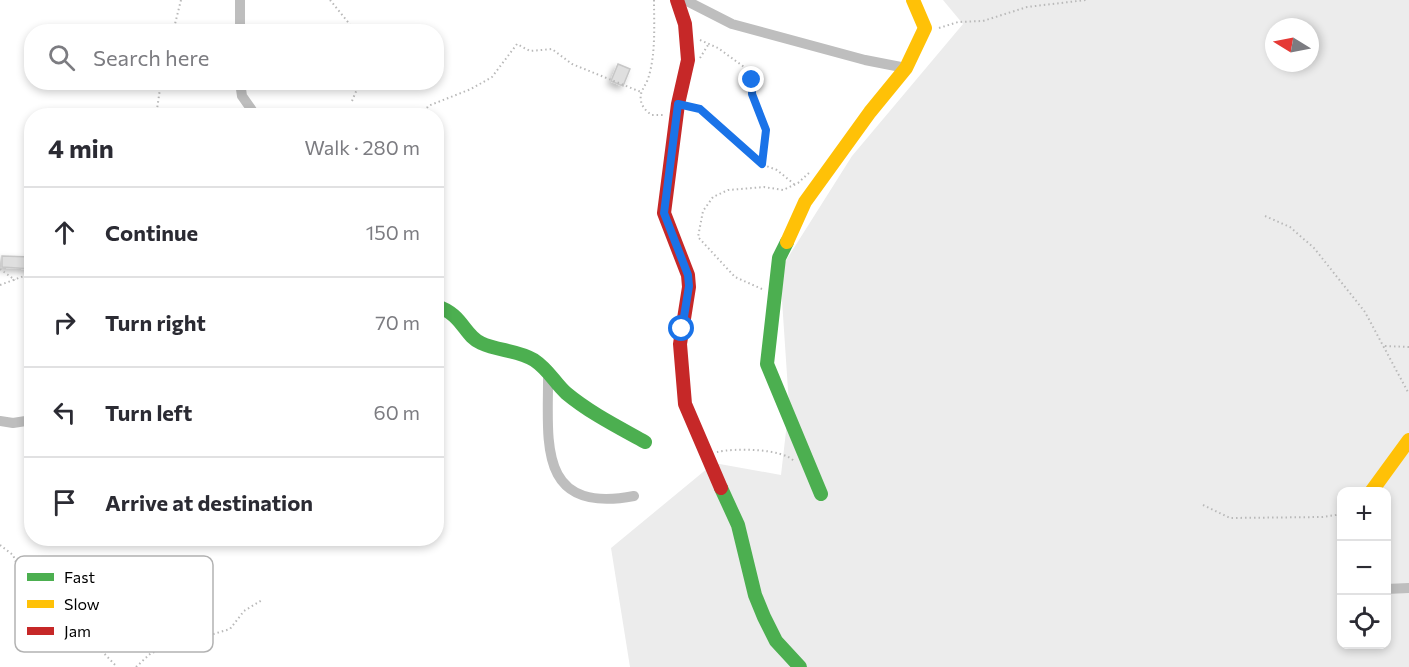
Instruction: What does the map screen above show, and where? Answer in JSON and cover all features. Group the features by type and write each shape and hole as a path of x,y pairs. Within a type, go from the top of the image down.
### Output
{"street":[{"path":"240,0 240,24"},
{"path":"677,0 686,34 688,60 678,108 664,213 688,275 689,286 680,344 685,405 738,525 755,595 764,616 776,641 800,667"},
{"path":"686,0 732,24 845,55 906,68"},
{"path":"821,494 767,364 779,258 795,219 834,160 906,68 925,28 913,0"},
{"path":"241,90 242,96 250,108"},
{"path":"444,308 450,310 479,343 515,351 548,370 571,396 614,426 645,442"},
{"path":"548,370 549,458 556,476 581,494 594,499 604,501 633,496"},
{"path":"0,421 13,423 24,421"},
{"path":"1375,487 1409,440"},
{"path":"1391,589 1409,588"}],"path":[{"path":"176,24 181,0"},
{"path":"330,0 350,24"},
{"path":"654,0 656,20 648,80 641,92 642,105 652,115 661,116 678,108 700,109 762,164 777,170 794,184"},
{"path":"924,33 958,22 983,21 1027,7 1086,0"},
{"path":"686,34 718,48 752,72 752,94 766,130 762,164"},
{"path":"427,108 492,77 517,44 530,51 552,49 572,64 641,92"},
{"path":"157,108 160,90"},
{"path":"352,101 357,90"},
{"path":"773,295 735,277 698,237 700,221 709,201 723,191 760,187 780,190 794,184 816,166"},
{"path":"1265,216 1290,227 1314,248 1365,312 1409,394"},
{"path":"0,269 16,280"},
{"path":"0,285 24,276"},
{"path":"1384,346 1409,347"},
{"path":"707,456 744,449 786,457 802,469"},
{"path":"1203,505 1230,518 1323,518 1337,515"},
{"path":"0,545 13,555 15,560"},
{"path":"213,634 230,629 244,611 262,600"},
{"path":"103,652 117,667"},
{"path":"136,667 154,652"}],"shaded area":[{"path":"943,0 1409,0 1409,667 630,667 611,548 714,463 781,475 789,405 780,270 852,156 963,24"}],"building":[{"path":"618,64 630,69 623,86 611,81"},
{"path":"2,256 24,257 24,268 2,267"}],"traffic: fast":[{"path":"787,242 779,258 767,364 821,494"},
{"path":"444,310 458,319 475,340 534,360 575,400 645,442"},
{"path":"721,488 738,525 755,595 764,617 776,641 800,667"}],"traffic: slow":[{"path":"787,242 805,202 870,112 906,68 925,28 913,0"},
{"path":"1375,487 1409,440"}],"traffic: jam":[{"path":"677,0 685,24 688,60 678,104 664,213 688,275 689,287 680,344 685,404 721,488"}],"route":[{"path":"682,329 689,286 688,275 664,213 678,104 700,109 762,164 766,127 752,94 752,80"}]}
